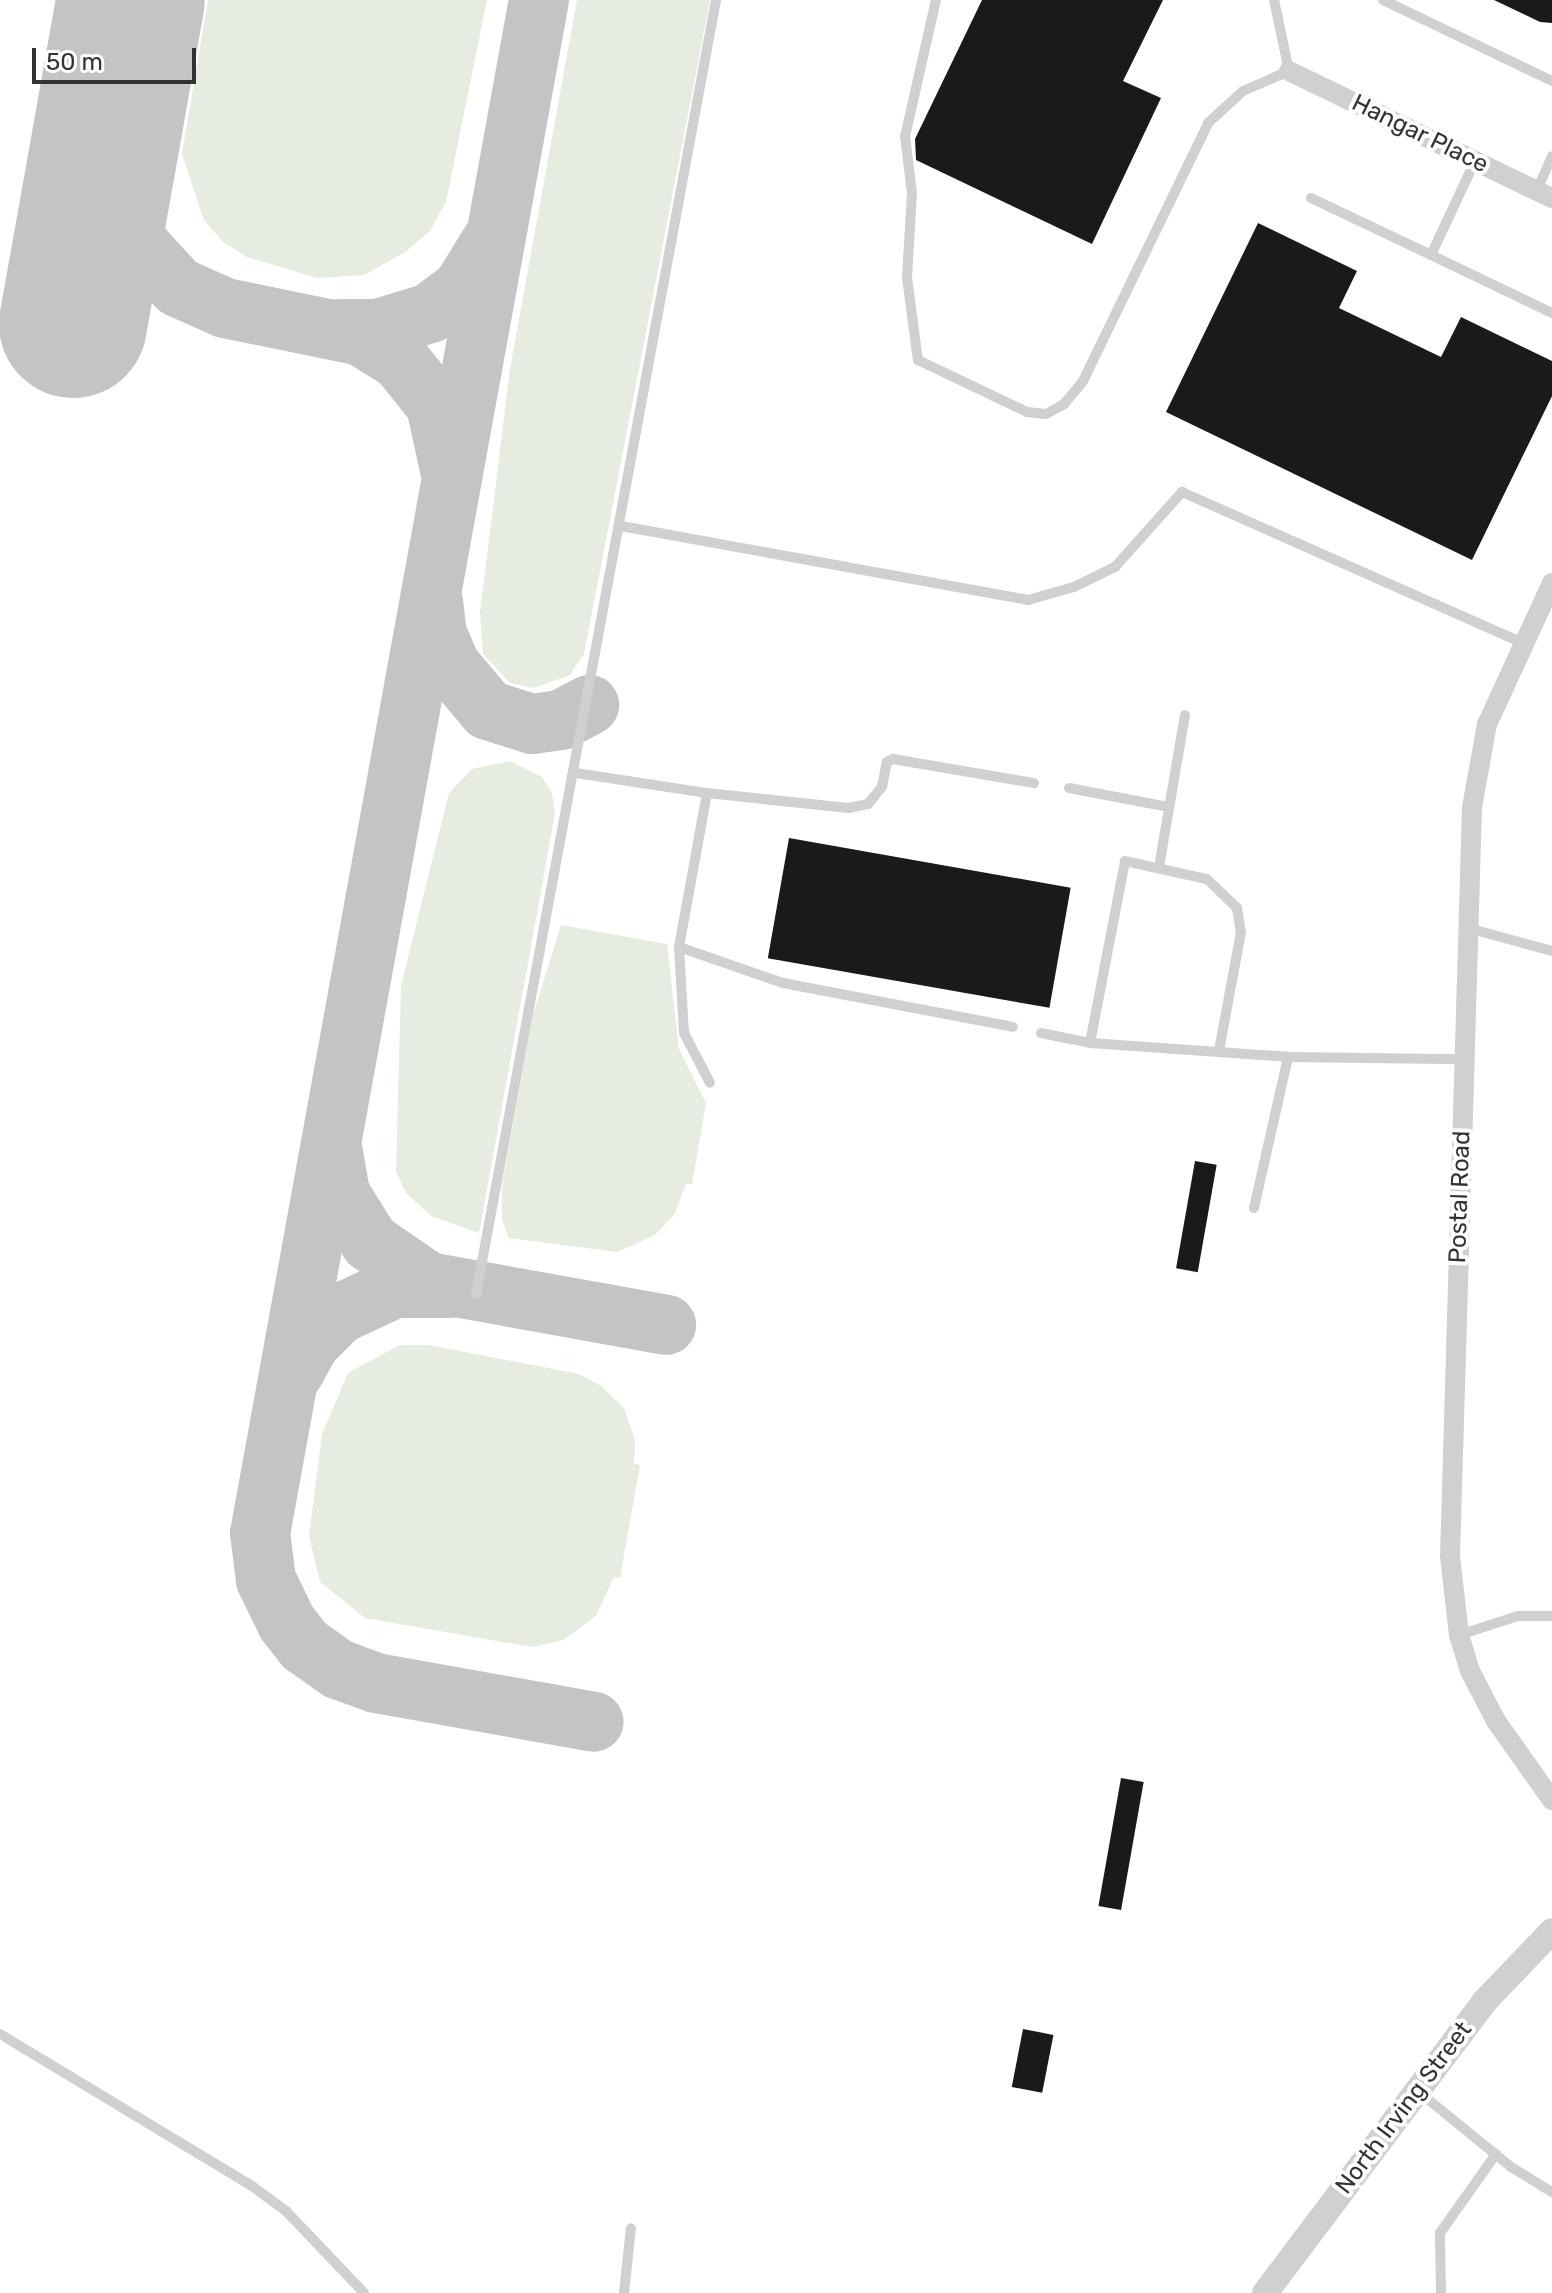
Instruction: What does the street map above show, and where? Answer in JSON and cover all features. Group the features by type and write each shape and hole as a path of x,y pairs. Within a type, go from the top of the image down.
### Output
{"street":[{"name":"Hangar Place","path":"1289,71 1544,194"},
{"name":"Postal Road","path":"1552,583 1500,690 1478,759 1468,928 1450,1556 1459,1635 1486,1705 1552,1800"},
{"name":"North Irving Street","path":"1265,2293 1484,2002 1552,1931"}],"lane":[{"path":"476,1294 519,1047 576,773 716,0"},
{"path":"936,0 905,136 912,193 907,277 918,360 1027,412 1046,414 1083,381 1208,123 1243,91 1289,71 1274,0"},
{"path":"1383,0 1552,81"},
{"path":"1544,194 1552,156"},
{"path":"1431,255 1475,161"},
{"path":"1311,198 1552,313"},
{"path":"621,526 1028,600 1074,587 1115,567 1182,492 1523,643"},
{"path":"1159,867 1185,715"},
{"path":"576,773 707,793 848,808 868,804 893,759 1034,783"},
{"path":"1069,788 1169,807"},
{"path":"707,793 679,947 684,1033 710,1083"},
{"path":"1090,1043 1125,861 1207,879 1237,908 1241,932 1219,1051"},
{"path":"1468,928 1552,951"},
{"path":"679,947 783,983 1013,1027"},
{"path":"1041,1033 1090,1043 1288,1057 1464,1059"},
{"path":"1254,1208 1288,1057"},
{"path":"1459,1635 1518,1616 1552,1616"},
{"path":"0,2034 252,2186 286,2211 364,2293"},
{"path":"1418,2091 1496,2154 1552,2192"},
{"path":"1441,2293 1440,2233 1496,2154"},
{"path":"624,2293 631,2228"}],"shaded area":[{"path":"208,0 487,0 446,202 430,231 404,253 364,275 317,278 247,257 223,242 204,220 182,154"},
{"path":"577,0 710,0 584,654 570,675 534,688 510,683 483,654 480,612 510,369"},
{"path":"510,761 542,777 552,793 555,814 479,1233 431,1216 406,1193 396,1172 401,986 449,793 472,769"},
{"path":"561,925 667,944 679,1049 706,1103 692,1184 686,1184 674,1215 655,1235 617,1252 509,1238 502,1220 502,1185 533,1015"},
{"path":"400,1345 428,1345 579,1374 601,1386 624,1408 635,1440 634,1463 640,1465 620,1578 614,1577 596,1616 563,1640 532,1647 365,1618 320,1582 309,1536 322,1434 348,1373"}],"building":[{"path":"982,0 1163,0 1123,81 1161,98 1092,244 916,160 915,139"},
{"path":"1494,0 1552,0 1552,23 1540,22"},
{"path":"1258,223 1357,271 1339,308 1441,357 1461,317 1552,361 1552,396 1472,560 1166,412"},
{"path":"789,838 1071,888 1049,1008 768,958"},
{"path":"1195,1161 1217,1165 1198,1272 1176,1268"},
{"path":"1121,1778 1144,1782 1121,1910 1098,1906"},
{"path":"1023,2029 1053,2035 1042,2093 1012,2087"}],"taxiway":[{"path":"539,0 260,1533 266,1580 287,1623 304,1645 338,1669 376,1683 594,1722"},
{"path":"102,160 135,240 178,287 225,308 361,336 400,360 436,405 450,469"},
{"path":"340,329 378,329 430,313 462,289 491,242"},
{"path":"433,602 437,634 450,665 488,710 532,724 561,720 589,705"},
{"path":"333,1152 340,1194 370,1242 428,1282 666,1325"},
{"path":"294,1372 310,1343 339,1314 395,1288 449,1288"}],"runway":[{"path":"73,324 131,0"}]}
